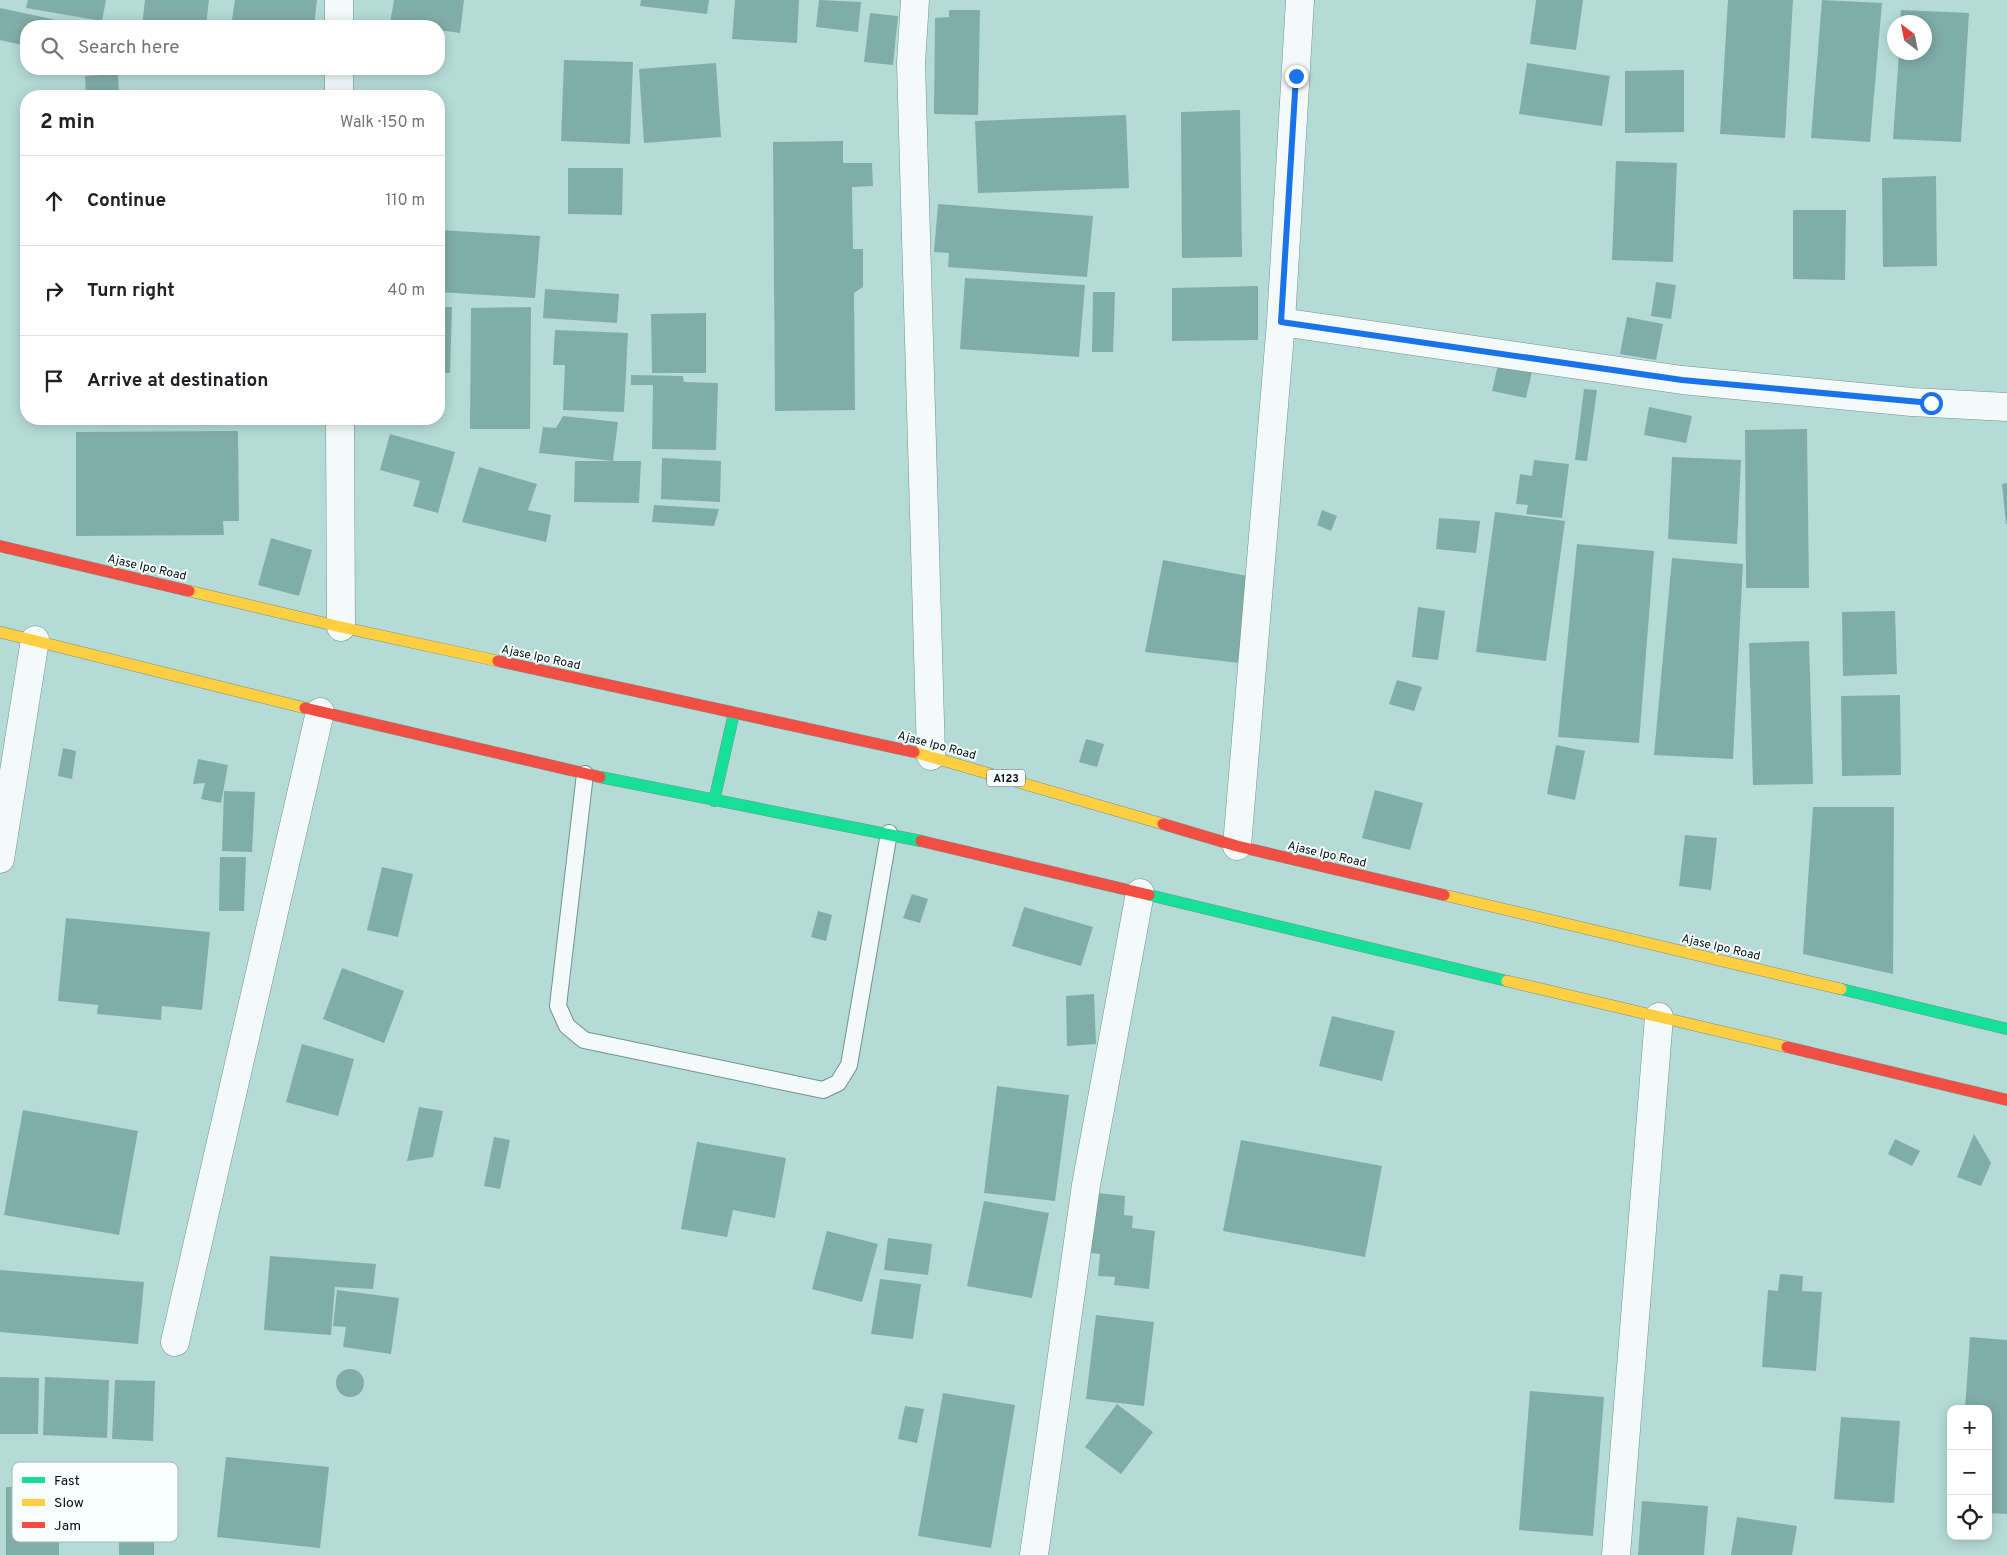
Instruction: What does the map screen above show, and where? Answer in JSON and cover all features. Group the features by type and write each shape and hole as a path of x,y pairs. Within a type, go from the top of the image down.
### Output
{"highway":[{"name":"Ajase Ipo Road","path":"0,546 341,627 931,756 1236,846 2007,1029"},
{"path":"0,632 320,712 585,774 714,801 888,833 2007,1100"},
{"path":"714,801 734,713"}],"street":[{"path":"339,0 339,20"},
{"path":"915,0 911,63 931,756"},
{"path":"1236,846 1281,322 1300,0"},
{"path":"339,75 339,90"},
{"path":"1281,322 1682,380 1912,402 2007,407"},
{"path":"340,425 341,627"},
{"path":"0,859 36,640"},
{"path":"175,1342 320,712"},
{"path":"1034,1555 1086,1185 1140,893"},
{"path":"1616,1555 1659,1017"}],"lane":[{"path":"585,774 558,1006 567,1026 584,1040 823,1090 838,1083 849,1065 888,833"}],"building":[{"path":"28,0 106,0 102,20 26,8"},
{"path":"145,0 209,0 207,20 143,20"},
{"path":"235,0 317,0 315,20 232,20"},
{"path":"394,0 464,0 460,33 445,31 445,20 391,20"},
{"path":"641,0 709,0 707,14 640,6"},
{"path":"735,0 799,0 797,43 732,39"},
{"path":"819,0 861,2 858,32 816,27"},
{"path":"1536,0 1583,0 1576,50 1530,44"},
{"path":"1728,0 1793,0 1785,138 1720,134"},
{"path":"1822,0 1882,3 1870,142 1811,138"},
{"path":"0,8 56,20 20,20 20,45 0,40"},
{"path":"949,10 980,10 978,115 934,114 935,18 949,17"},
{"path":"1901,10 1969,13 1961,142 1893,139 1898,60 1932,60 1932,15 1901,15"},
{"path":"870,13 898,16 893,65 864,62"},
{"path":"564,60 633,62 630,144 561,141"},
{"path":"716,63 721,137 644,143 639,69"},
{"path":"1527,63 1610,76 1602,126 1519,114"},
{"path":"1684,70 1684,132 1625,133 1625,71"},
{"path":"118,75 119,90 86,90 85,76"},
{"path":"1240,110 1242,257 1182,258 1181,112"},
{"path":"1126,115 1129,188 978,193 975,121"},
{"path":"843,141 843,163 872,163 873,186 852,187 853,249 863,249 863,287 854,293 855,410 775,411 773,142"},
{"path":"1616,161 1677,163 1673,262 1612,260"},
{"path":"568,168 623,168 622,215 568,214"},
{"path":"1936,176 1937,266 1883,267 1882,178"},
{"path":"938,204 1093,216 1087,277 948,267 949,253 934,252"},
{"path":"1793,210 1846,210 1845,280 1793,279"},
{"path":"445,230 540,236 535,298 445,292"},
{"path":"965,278 1085,285 1079,357 960,349"},
{"path":"1656,282 1676,285 1671,319 1651,316"},
{"path":"1258,286 1258,340 1172,341 1172,288"},
{"path":"545,289 619,294 617,323 543,318"},
{"path":"1093,292 1115,292 1113,352 1092,352"},
{"path":"445,307 452,307 450,373 445,373"},
{"path":"531,307 530,429 470,429 471,308"},
{"path":"706,313 706,373 652,373 651,314"},
{"path":"1627,317 1663,324 1656,360 1620,354"},
{"path":"555,330 628,333 624,412 563,410 565,365 553,365"},
{"path":"1499,360 1533,367 1526,398 1492,391"},
{"path":"631,375 683,376 684,382 718,383 716,450 652,449 653,385 631,385"},
{"path":"1584,389 1597,390 1587,461 1575,460"},
{"path":"1649,407 1692,416 1686,443 1644,435"},
{"path":"563,416 618,422 613,461 539,453 543,427 556,428"},
{"path":"1807,429 1809,588 1746,588 1745,430"},
{"path":"238,431 239,521 223,521 224,535 76,536 76,432"},
{"path":"390,434 455,452 438,513 413,506 420,481 380,470"},
{"path":"1672,457 1741,460 1737,544 1668,539"},
{"path":"662,458 721,461 720,502 661,499"},
{"path":"1534,460 1569,464 1562,518 1526,514 1528,505 1516,504 1520,474 1532,476"},
{"path":"575,461 641,461 639,503 574,502"},
{"path":"479,467 537,484 528,510 551,515 546,542 462,522"},
{"path":"2007,483 2007,524 2006,524 2002,484"},
{"path":"654,505 719,509 714,526 652,522"},
{"path":"1322,510 1337,516 1331,531 1317,525"},
{"path":"1495,512 1565,521 1546,661 1476,652"},
{"path":"1439,518 1480,521 1476,553 1436,549"},
{"path":"271,538 312,550 299,596 258,585"},
{"path":"1577,544 1654,551 1639,743 1558,737"},
{"path":"1672,558 1743,564 1733,759 1654,755"},
{"path":"1163,560 1258,578 1239,663 1145,652"},
{"path":"1418,607 1445,611 1438,660 1412,657"},
{"path":"1895,611 1897,674 1843,676 1842,612"},
{"path":"1809,641 1813,784 1753,785 1749,643"},
{"path":"1397,680 1422,687 1414,711 1389,704"},
{"path":"1900,695 1901,775 1842,776 1841,696"},
{"path":"1086,739 1104,744 1097,767 1079,762"},
{"path":"1556,745 1585,751 1575,800 1547,794"},
{"path":"63,748 76,751 72,779 58,776"},
{"path":"198,759 228,765 221,803 201,799 205,783 193,784"},
{"path":"1375,790 1423,803 1410,850 1362,838"},
{"path":"224,791 255,792 252,852 222,851"},
{"path":"1813,807 1894,807 1893,974 1803,954"},
{"path":"1685,835 1717,838 1711,890 1679,886"},
{"path":"220,857 246,857 244,911 219,911"},
{"path":"382,867 413,874 398,937 367,930"},
{"path":"912,894 928,899 920,923 903,918"},
{"path":"1024,907 1093,927 1081,966 1012,946"},
{"path":"818,911 832,915 826,941 811,937"},
{"path":"66,918 210,932 202,1010 162,1006 161,1020 97,1014 98,1005 58,1001"},
{"path":"342,968 404,991 384,1043 323,1019"},
{"path":"1094,994 1096,1044 1067,1046 1066,996"},
{"path":"1332,1016 1395,1031 1382,1081 1319,1066"},
{"path":"302,1044 354,1059 338,1116 286,1102"},
{"path":"997,1086 1069,1095 1055,1201 984,1193"},
{"path":"419,1107 443,1111 433,1157 407,1161"},
{"path":"23,1110 138,1131 119,1235 4,1215"},
{"path":"1974,1134 1991,1163 1981,1186 1957,1177"},
{"path":"494,1137 510,1140 500,1189 484,1186"},
{"path":"1895,1139 1920,1151 1912,1166 1888,1154"},
{"path":"1241,1140 1382,1166 1365,1257 1223,1231"},
{"path":"697,1142 786,1158 775,1218 733,1210 727,1237 681,1229"},
{"path":"1097,1193 1125,1196 1124,1215 1133,1216 1132,1228 1155,1231 1149,1289 1114,1285 1115,1277 1098,1276 1100,1254 1090,1253"},
{"path":"984,1201 1049,1213 1032,1298 967,1286"},
{"path":"827,1231 878,1244 862,1302 812,1289"},
{"path":"888,1238 932,1244 928,1275 884,1270"},
{"path":"270,1256 376,1264 373,1289 335,1287 331,1335 264,1330"},
{"path":"0,1270 144,1282 138,1344 0,1332"},
{"path":"1780,1274 1803,1276 1802,1291 1822,1292 1816,1371 1762,1367 1768,1290 1778,1291"},
{"path":"880,1279 921,1284 913,1339 871,1334"},
{"path":"337,1290 399,1298 391,1354 343,1347 346,1327 333,1326"},
{"path":"1096,1315 1154,1322 1144,1406 1086,1399"},
{"path":"1970,1337 2007,1340 2007,1514 1992,1513 1992,1405 1965,1405"},
{"path":"350,1369 360,1373 364,1383 360,1393 350,1397 340,1393 336,1383 340,1373"},
{"path":"0,1377 39,1378 38,1434 0,1434"},
{"path":"45,1377 109,1380 107,1438 43,1435"},
{"path":"115,1380 155,1381 153,1441 112,1439"},
{"path":"1530,1391 1604,1397 1593,1536 1519,1530"},
{"path":"943,1393 1015,1405 991,1548 918,1536"},
{"path":"1117,1404 1153,1432 1121,1474 1085,1447"},
{"path":"905,1406 924,1409 917,1443 898,1439"},
{"path":"1841,1417 1900,1421 1894,1503 1834,1499"},
{"path":"226,1457 329,1467 320,1548 217,1537"},
{"path":"6,1487 12,1487 12,1542 59,1542 59,1555 6,1555"},
{"path":"1642,1501 1708,1506 1704,1555 1638,1555"},
{"path":"1737,1517 1797,1526 1792,1555 1731,1555"},
{"path":"119,1542 154,1542 154,1555 119,1555"}],"traffic: fast":[{"path":"714,801 734,713"},
{"path":"600,777 921,841"},
{"path":"1149,895 1507,981"},
{"path":"1841,989 2007,1029"}],"traffic: slow":[{"path":"189,591 341,627 498,661"},
{"path":"0,632 305,708"},
{"path":"914,752 1163,824"},
{"path":"1444,895 1841,989"},
{"path":"1507,981 1787,1047"}],"traffic: jam":[{"path":"0,546 189,591"},
{"path":"498,661 914,752"},
{"path":"305,708 600,777"},
{"path":"1163,824 1237,846 1444,895"},
{"path":"921,841 1149,895"},
{"path":"1787,1047 2007,1100"}],"route":[{"path":"1296,76 1281,322 1682,380 1931,403"}]}
